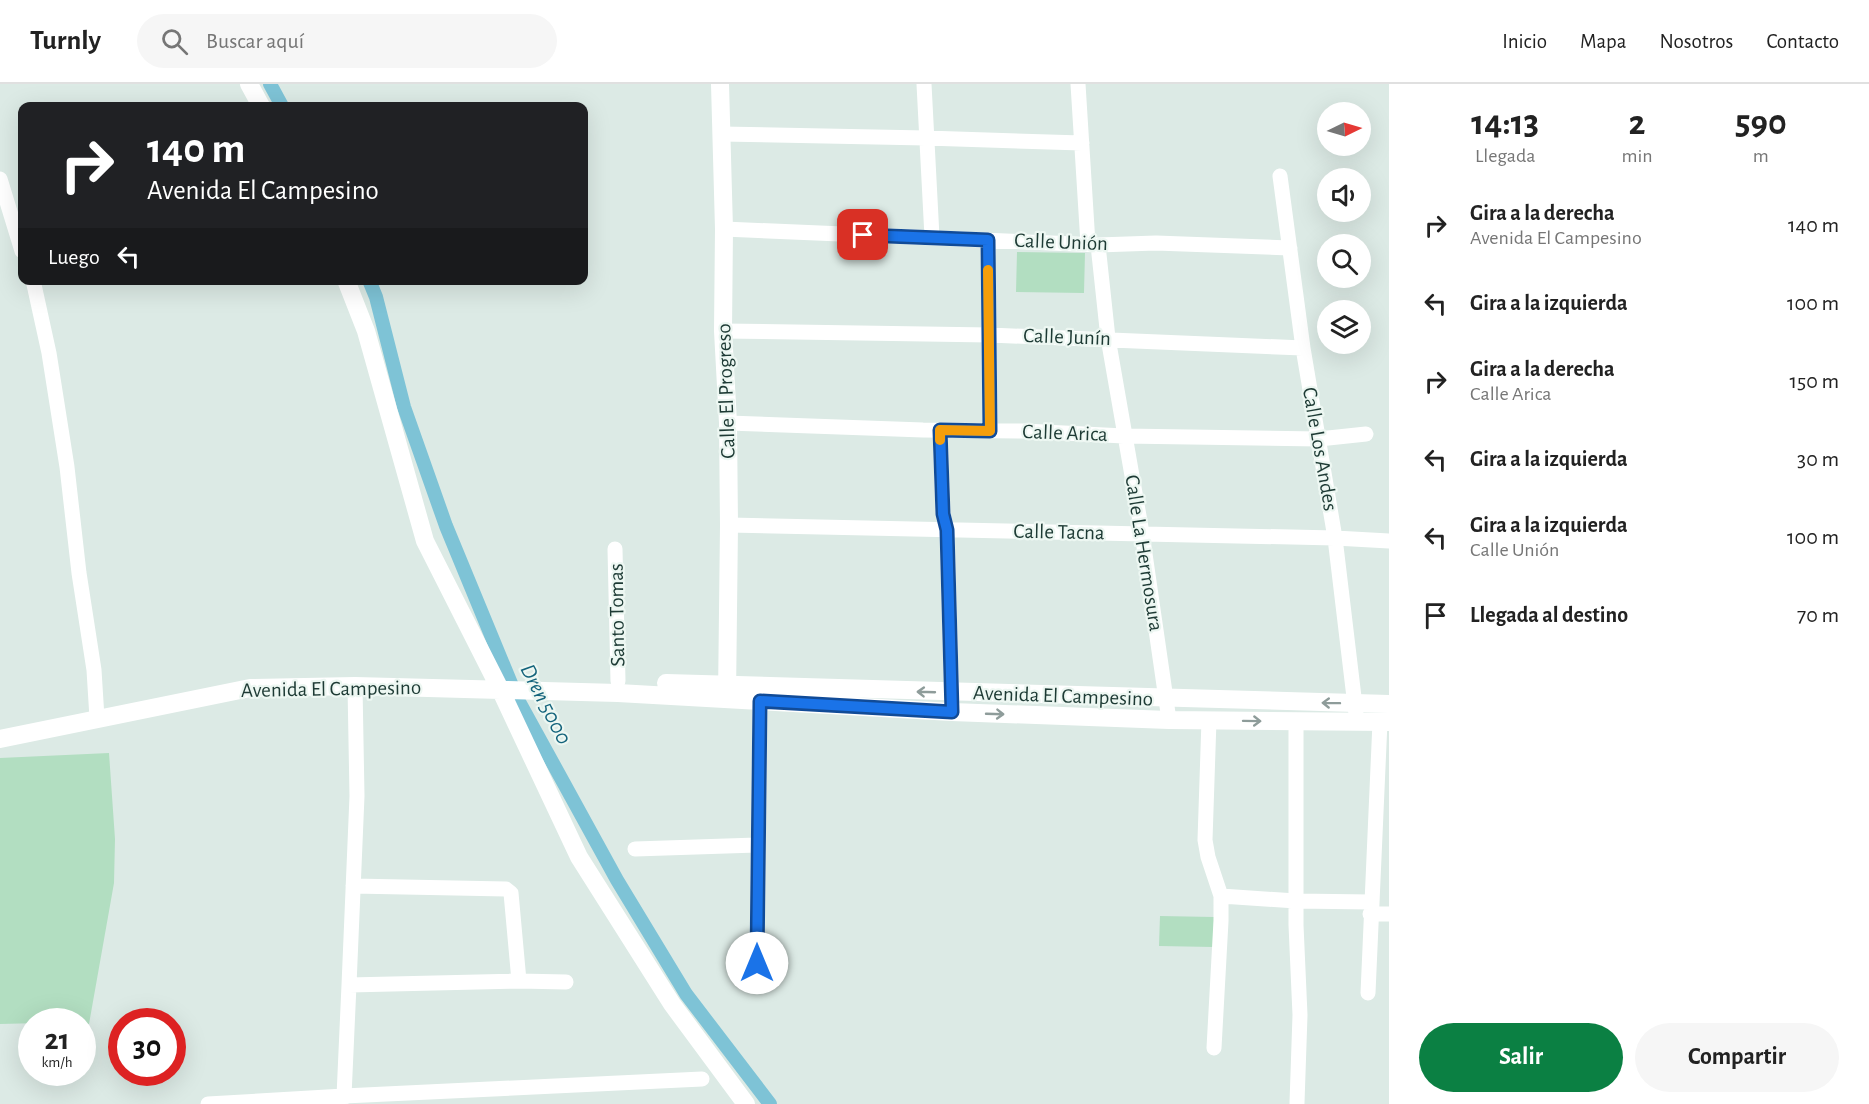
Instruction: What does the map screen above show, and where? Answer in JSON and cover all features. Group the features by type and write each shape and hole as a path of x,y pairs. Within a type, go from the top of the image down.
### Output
{"street":[{"path":"249,84 259,102"},
{"name":"Calle El Progreso","path":"720,84 724,229 723,331 728,423 727,692"},
{"path":"924,84 932,237"},
{"name":"Calle La Hermosura","path":"1078,84 1093,244 1142,533 1169,720"},
{"path":"721,134 1082,143"},
{"name":"Calle Los Andes","path":"1280,176 1303,348 1335,538 1356,713"},
{"path":"0,179 18,238"},
{"name":"Calle Unión","path":"724,229 1093,244 1156,243 1290,248"},
{"path":"988,240 990,431"},
{"path":"34,285 49,353 67,467 79,573 94,670 97,718"},
{"path":"348,285 366,331 425,541 501,689 579,857 672,1004 746,1104"},
{"name":"Calle Junín","path":"723,331 1108,338 1303,348"},
{"name":"Calle Arica","path":"728,423 1124,436 1319,439 1366,434"},
{"path":"940,430 943,514 947,530 952,712"},
{"name":"Calle Tacna","path":"729,525 1142,533 1389,541"},
{"name":"Santo Tomas","path":"615,549 618,681"},
{"name":"Avenida El Campesino","path":"523,690 546,679 618,681 727,692 760,701 952,712 1169,720 1296,721 1356,713 1389,704"},
{"path":"342,1100 357,796 355,686"},
{"name":"Avenida El Campesino","path":"0,739 250,688 355,686 523,690 951,693 1166,699 1356,713 1384,722"},
{"path":"757,963 760,701"},
{"path":"1209,720 1205,840 1221,896 1214,1048"},
{"path":"1296,721 1296,949 1300,1015 1297,1103"},
{"path":"1368,993 1371,908 1384,722"},
{"path":"635,849 757,845"},
{"path":"353,886 506,889 511,893 519,981"},
{"path":"1221,896 1371,908 1389,914"},
{"path":"349,985 566,982"},
{"path":"208,1104 477,1097 702,1079"}],"green space":[{"path":"1017,252 1085,253 1084,293 1016,292"},
{"path":"109,753 115,839 114,883 92,1008 18,1008 18,1024 0,1024 0,758"},
{"path":"1160,916 1214,917 1213,947 1159,946"}],"waterway":[{"name":"Dren 5000","path":"270,84 280,102"},
{"name":"Dren 5000","path":"371,285 404,407 446,526 517,698 617,880 686,994 770,1104"}],"slow traffic":[{"path":"940,440 940,430 990,431 988,270"}],"route":[{"path":"757,963 760,701 952,712 947,530 943,514 940,430 990,431 988,240 863,235"}]}
